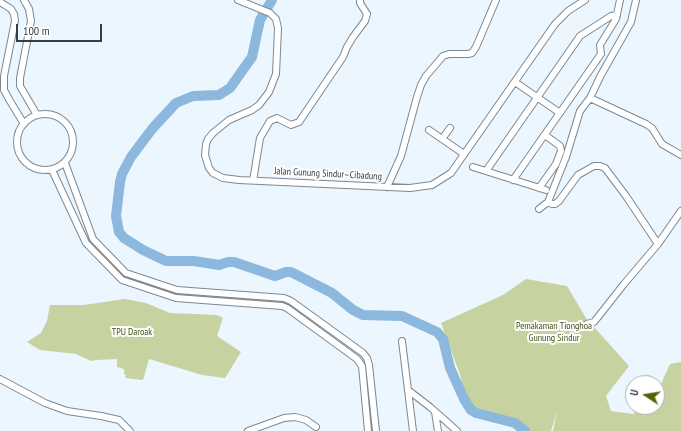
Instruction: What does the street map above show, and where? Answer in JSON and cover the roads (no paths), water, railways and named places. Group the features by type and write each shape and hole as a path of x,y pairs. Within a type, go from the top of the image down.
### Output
{"street":[{"path":"24,0 29,10 31,21 20,78 20,86 36,115"},
{"name":"Jalan Gunung Sindur–Cibadung","path":"238,0 270,13 276,19 278,28 277,66 274,83 264,99 256,108 229,120 208,139 205,149 206,162 209,168 223,178 253,181 410,188 432,185 451,173 555,24 568,11 585,0"},
{"path":"253,181 260,138 270,121 277,118 291,125 299,122 343,57 350,42 365,20 367,14 360,3 360,0"},
{"path":"387,187 403,150 417,97 426,76 443,56 449,54 472,53 496,0"},
{"path":"513,180 601,54 600,45 616,19 620,0"},
{"path":"539,209 548,202 566,157 580,111 590,98 601,75 631,22 636,0"},
{"path":"0,2 11,10 14,14 15,21 4,76 4,90 24,124"},
{"path":"486,171 580,36 611,16 617,15"},
{"path":"515,82 560,113"},
{"path":"590,98 646,124 652,128 662,144 681,155"},
{"path":"44,114 59,117 70,127 73,134 73,150 70,157 65,163 52,170 38,170 25,162 20,155 17,139 19,131 24,124 36,115 44,114"},
{"path":"442,139 450,128"},
{"path":"429,130 464,154"},
{"path":"539,188 556,164 561,151 560,146 544,135"},
{"path":"65,163 93,239 126,273 177,290 284,298 291,301 363,353 367,358 369,365 376,431"},
{"path":"548,202 555,204 559,201 578,175 594,166 600,166 605,168 622,190 658,244"},
{"path":"474,167 546,190"},
{"path":"52,170 86,243 122,280 176,298 282,306 287,308 357,359 362,366 368,431"},
{"path":"587,324 594,322 658,244 681,211"},
{"path":"402,341 413,431"},
{"path":"0,379 45,403 67,411 119,420 130,431"},
{"path":"408,390 456,431"},
{"path":"435,412 438,431"},
{"path":"248,431 284,418 295,417 306,420 316,427"}],"waterway":[{"path":"272,0 260,20 252,57 230,88 219,95 193,96 176,103 152,129 131,157 122,174 120,182 116,216 119,232 124,238 143,250 166,261 194,261 219,265 234,262 275,276 286,272 291,272 332,293 353,310 363,315 402,316 437,332 443,339 450,368 464,399 471,410 476,413 515,423 525,431"}],"park label":[{"name":"TPU Daroak","path":"132,332"},
{"name":"Pemakaman Tionghoa Gunung Sindur","path":"554,332"}]}
